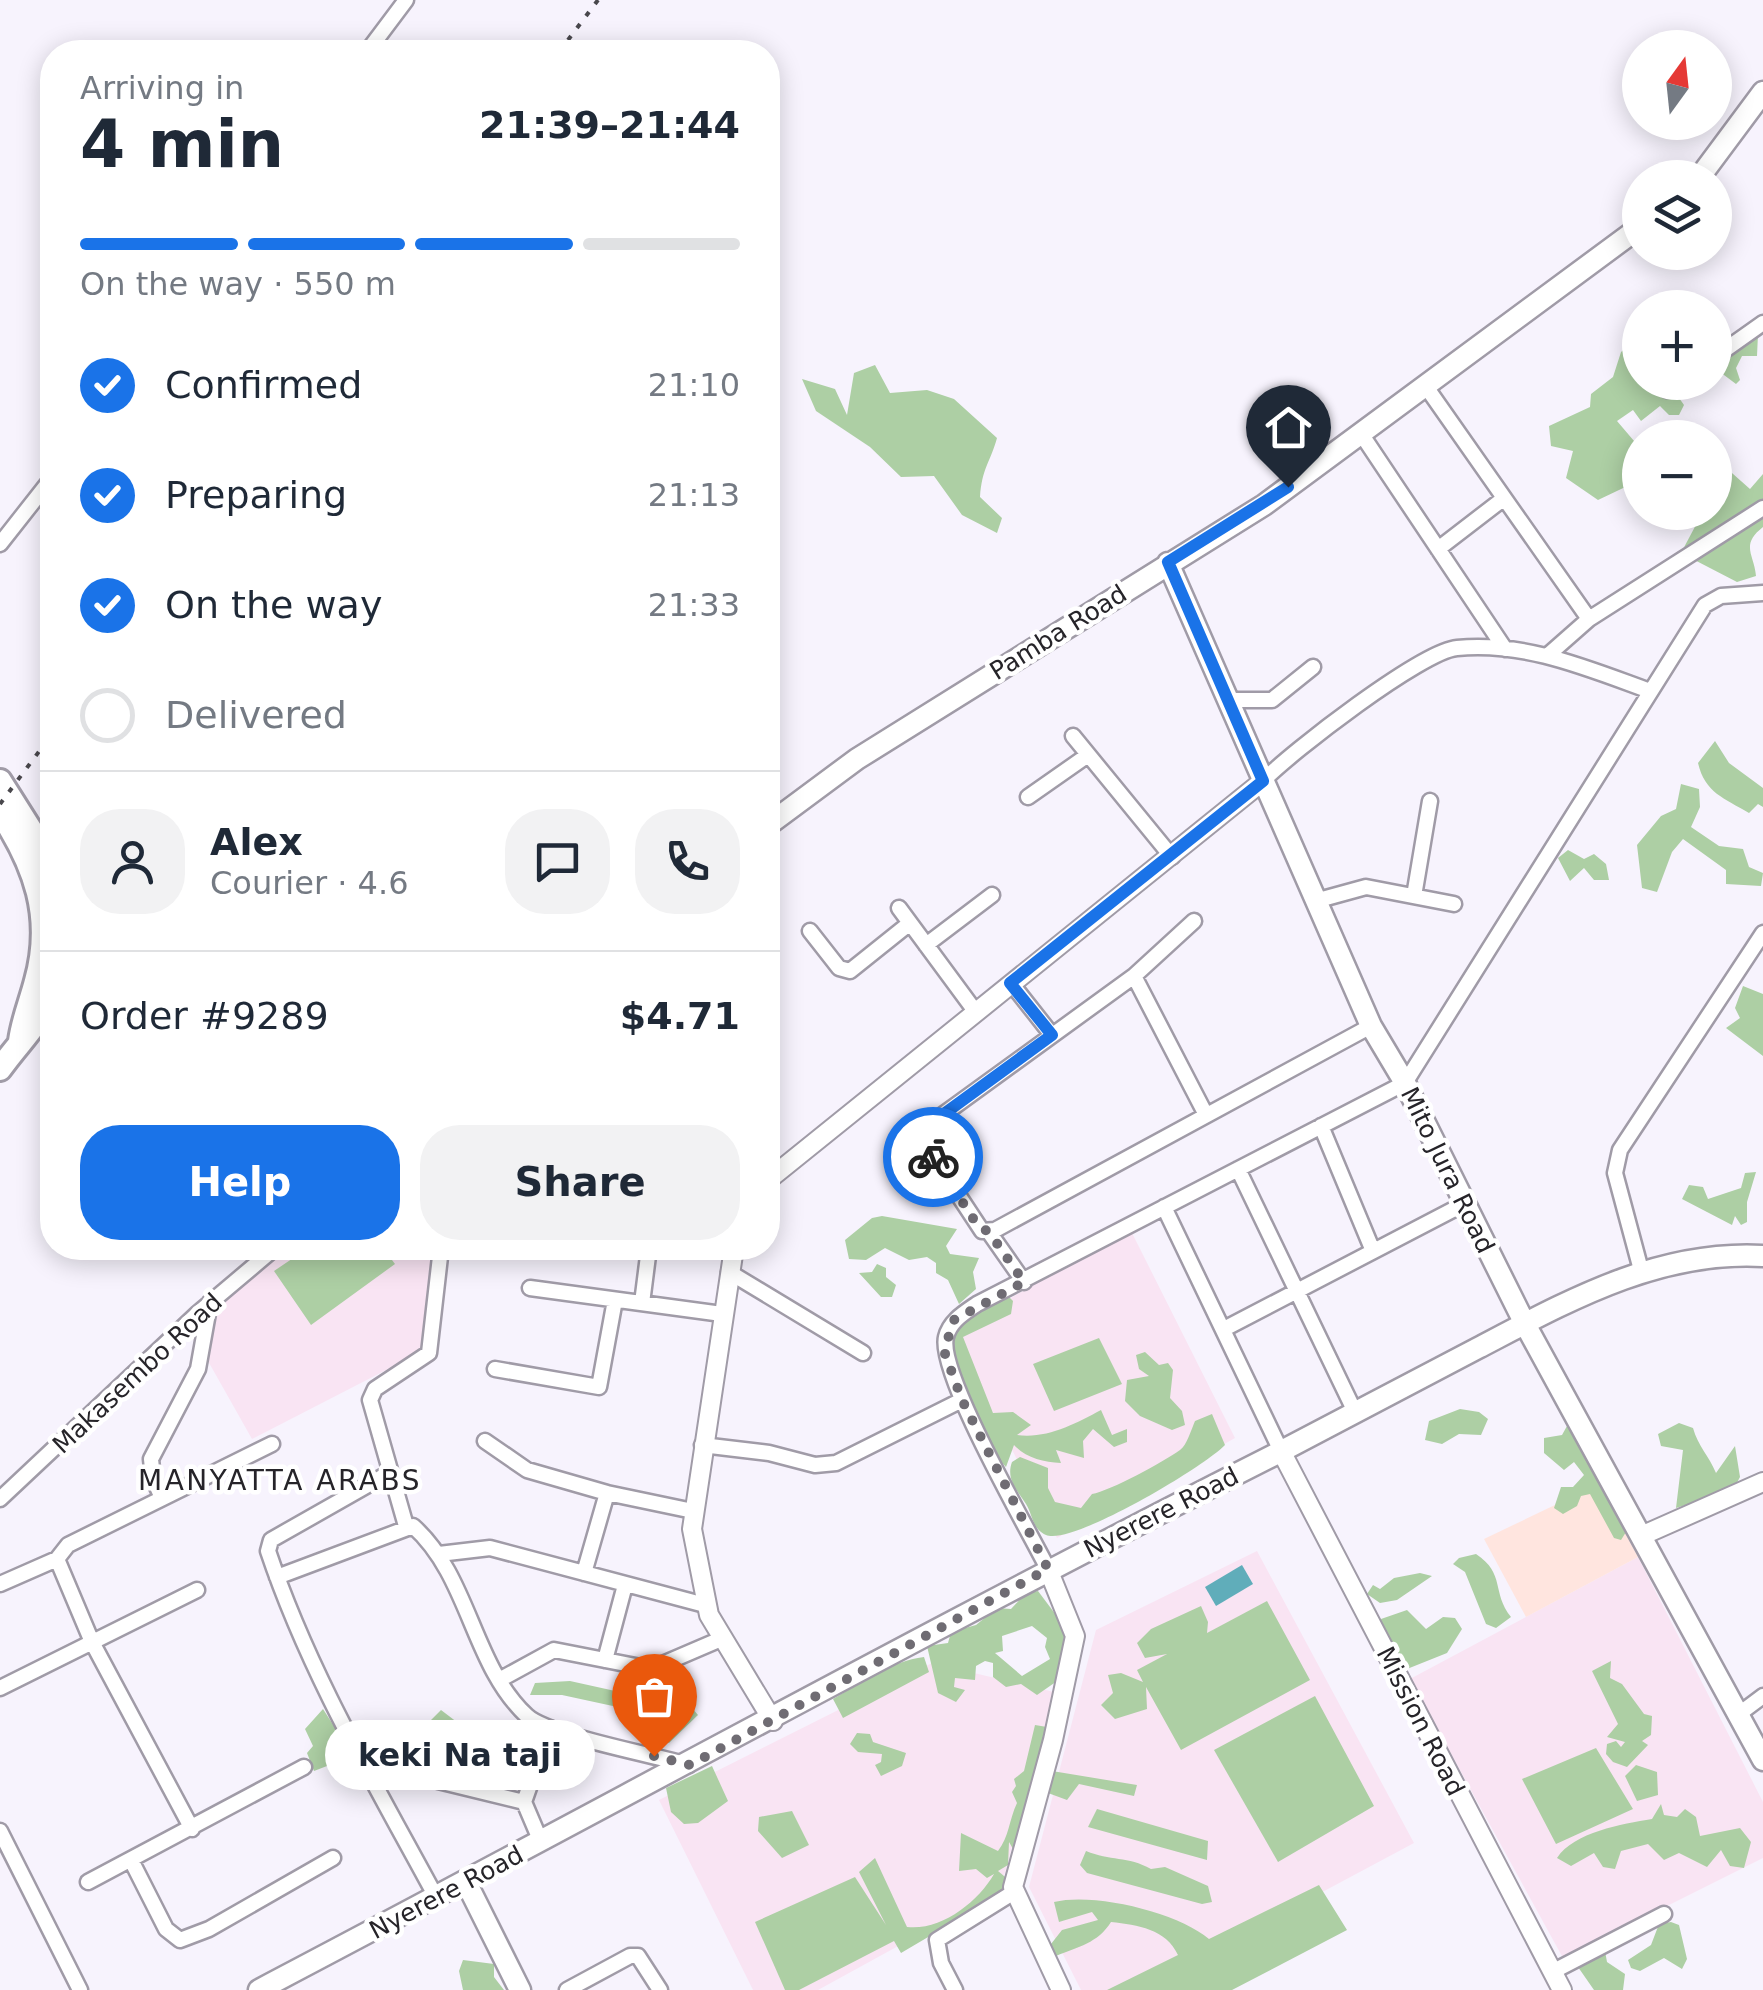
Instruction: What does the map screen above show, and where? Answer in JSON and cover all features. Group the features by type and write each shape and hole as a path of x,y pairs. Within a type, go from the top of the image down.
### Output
{"highway":[{"path":"0,781 40,846"},
{"path":"0,812 40,892"},
{"path":"20,1040 40,963"},
{"path":"0,1070 20,1040 40,1021"}],"main road":[{"path":"1712,160 1763,92"},
{"name":"Pamba Road","path":"780,816 857,759 1264,505 1622,241"},
{"name":"Mito Jura Road","path":"1168,562 1371,1026 1405,1082 1525,1324 1763,1760"},
{"name":"Nyerere Road","path":"259,1990 690,1765 1048,1569 1525,1324 1641,1270 1691,1259 1763,1256"},
{"path":"466,1882 520,1990"}],"street":[{"path":"376,40 406,0"},
{"path":"1732,344 1763,323"},
{"path":"1426,388 1589,619"},
{"path":"1362,435 1505,648"},
{"path":"0,544 40,493"},
{"path":"1438,549 1503,499"},
{"path":"1547,656 1589,619 1763,508"},
{"path":"1061,1990 1014,1892 1074,1636 1048,1569 962,1400 944,1351 946,1334 954,1320 977,1304 1405,1082 1709,601 1763,593"},
{"path":"780,1162 1172,856 1314,734 1446,650 1505,648 1547,656 1650,691"},
{"path":"1229,700 1272,700 1312,667"},
{"path":"1073,736 1172,856"},
{"path":"1028,797 1088,754"},
{"path":"1414,896 1430,801"},
{"path":"1316,900 1360,887 1454,904"},
{"path":"926,945 992,895"},
{"path":"899,908 975,1011"},
{"path":"1024,1282 989,1232 978,1226 924,1143 926,1127 1134,976 1194,922"},
{"path":"810,930 839,968 850,971 910,923"},
{"path":"1641,1270 1616,1173 1620,1150 1763,933"},
{"path":"1134,976 1205,1113"},
{"path":"1010,983 1052,1035"},
{"path":"989,1232 1371,1026"},
{"path":"1321,1126 1373,1251"},
{"path":"1238,1169 1355,1412"},
{"path":"1224,1329 1464,1204"},
{"path":"1164,1208 1281,1451"},
{"name":"Makasembo Road","path":"0,1500 260,1260"},
{"path":"406,1526 371,1394 428,1353 440,1260"},
{"path":"642,1303 647,1260"},
{"path":"732,1260 693,1511 694,1553 705,1606 721,1639 773,1720"},
{"path":"729,1272 863,1353"},
{"path":"530,1288 722,1314"},
{"path":"495,1369 599,1387 615,1300"},
{"path":"162,1498 153,1478 151,1459 198,1369 210,1302"},
{"path":"702,1444 769,1453 815,1465 836,1463 962,1400"},
{"path":"486,1441 527,1470 693,1511"},
{"path":"0,1584 57,1559 68,1545 272,1444"},
{"name":"Mission Road","path":"1281,1451 1557,1985"},
{"path":"389,1473 271,1540 268,1551 336,1711 436,1897"},
{"path":"1641,1536 1763,1482"},
{"path":"584,1573 608,1493"},
{"path":"277,1577 406,1526 417,1528 439,1554 501,1679 526,1716 550,1728 690,1765"},
{"path":"439,1554 490,1548 705,1606"},
{"path":"57,1559 92,1642 192,1829"},
{"path":"605,1660 625,1584"},
{"path":"0,1688 197,1590"},
{"path":"501,1679 554,1650 651,1669 721,1639"},
{"path":"1739,1714 1763,1696"},
{"path":"541,1842 524,1802 550,1728"},
{"path":"88,1882 304,1768"},
{"path":"438,1780 524,1802"},
{"path":"0,1830 80,1990"},
{"path":"131,1860 166,1928 180,1940 209,1929 333,1858"},
{"path":"955,1990 941,1963 936,1940 1014,1892"},
{"path":"1557,1985 1664,1914"},
{"path":"567,1990 630,1956 638,1956 660,1990"}],"shaded area":[{"path":"1130,1229 1235,1438 1057,1538 952,1332"},
{"path":"269,1260 435,1260 425,1350 252,1439 208,1361 218,1305"},
{"path":"1599,1484 1638,1557 1526,1617 1484,1539"},
{"path":"1257,1551 1414,1843 1139,1990 1081,1990 1029,1887 1096,1630"},
{"path":"1638,1557 1763,1802 1763,1858 1563,1958 1410,1679"},
{"path":"932,1663 1054,1692 1005,1873 993,1894 818,1990 753,1990 659,1800"}],"green space":[{"path":"1758,334 1757,356 1742,356 1736,368 1740,380 1736,384 1732,381 1732,351"},
{"path":"1621,352 1622,400 1680,400 1684,405 1679,415 1669,415 1660,406 1642,420 1633,410 1617,421 1622,427 1622,489 1598,500 1566,478 1573,451 1551,446 1549,426 1590,407 1591,394 1613,377"},
{"path":"875,365 890,393 927,390 954,399 997,438 984,472 980,497 1002,518 997,533 962,515 934,476 901,477 870,447 816,411 802,379 835,389 847,415 854,373"},
{"path":"1732,473 1750,489 1763,474 1763,527 1750,545 1756,576 1737,582 1681,553 1693,530 1732,530"},
{"path":"1715,741 1729,763 1763,788 1763,807 1758,804 1749,813 1717,794 1705,781 1698,763"},
{"path":"1681,784 1699,789 1700,807 1691,827 1719,846 1743,849 1749,867 1763,873 1761,886 1726,884 1726,870 1683,839 1672,852 1657,892 1642,888 1637,845 1661,816 1676,809"},
{"path":"1568,850 1584,859 1594,854 1606,864 1609,880 1594,880 1584,868 1570,881 1558,858"},
{"path":"1743,986 1763,994 1763,1056 1726,1028 1740,1018 1735,1008"},
{"path":"1756,1172 1747,1202 1747,1222 1741,1225 1735,1216 1732,1225 1682,1199 1689,1185 1703,1187 1708,1199 1741,1188 1745,1173"},
{"path":"882,1216 957,1229 946,1246 950,1254 979,1258 973,1272 976,1289 959,1304 948,1280 936,1273 936,1263 927,1257 909,1260 885,1248 866,1260 849,1259 845,1240 872,1218"},
{"path":"290,1260 392,1260 395,1264 311,1325 274,1271"},
{"path":"877,1264 886,1268 886,1277 896,1285 892,1297 881,1297 859,1273 872,1272"},
{"path":"1005,1293 1013,1301 1011,1314 963,1337 993,1413 1013,1412 1031,1425 1017,1435 1028,1436 1060,1429 1101,1410 1112,1435 1127,1429 1127,1442 1114,1447 1093,1429 1083,1441 1084,1458 1056,1450 1061,1463 1048,1462 1029,1456 1014,1445 1006,1467 995,1454 971,1408 949,1341 956,1326"},
{"path":"1099,1338 1122,1384 1054,1411 1033,1364"},
{"path":"1145,1352 1159,1365 1168,1363 1173,1370 1170,1398 1182,1411 1185,1425 1172,1430 1140,1416 1125,1401 1127,1380 1149,1376 1139,1369 1136,1355"},
{"path":"1460,1409 1479,1412 1488,1419 1481,1435 1459,1434 1442,1444 1425,1440 1429,1421"},
{"path":"1212,1414 1225,1445 1166,1486 1082,1529 1060,1535 1041,1532 1011,1479 1012,1462 1020,1457 1048,1468 1048,1488 1055,1502 1081,1508 1092,1494 1111,1488 1180,1450 1195,1421"},
{"path":"1679,1423 1693,1428 1716,1473 1735,1446 1740,1477 1733,1490 1676,1508 1683,1450 1661,1446 1658,1434"},
{"path":"1567,1426 1575,1427 1626,1532 1621,1540 1614,1538 1590,1494 1581,1496 1577,1506 1563,1514 1554,1508 1561,1487 1573,1487 1584,1475 1574,1462 1564,1470 1544,1453 1544,1438 1562,1435"},
{"path":"1476,1554 1495,1576 1511,1617 1496,1628 1486,1624 1465,1572 1453,1564 1459,1558"},
{"path":"1420,1573 1432,1576 1397,1600 1380,1603 1367,1594 1373,1585 1380,1589 1394,1578"},
{"path":"1038,1591 1065,1627 1060,1679 1037,1695 1021,1684 1006,1687 993,1677 993,1663 985,1661 976,1666 975,1680 955,1678 954,1687 965,1690 956,1702 938,1693 927,1646 948,1643 951,1632 976,1625 997,1608 1011,1609 1026,1593","holes":["1032,1626 1047,1638 1045,1647 1050,1659 1022,1676 995,1653 1003,1651 1002,1636"]},
{"path":"1267,1601 1310,1680 1181,1750 1146,1687 1147,1709 1115,1719 1101,1705 1113,1693 1108,1675 1121,1673 1143,1682 1137,1670 1167,1654 1145,1658 1137,1643 1151,1629 1201,1606 1208,1622 1207,1633"},
{"path":"1407,1610 1426,1629 1443,1617 1455,1618 1462,1629 1447,1653 1407,1669 1383,1633 1381,1619"},
{"path":"924,1657 929,1672 843,1718 833,1699 888,1668"},
{"path":"1611,1661 1610,1678 1622,1684 1644,1714 1652,1716 1651,1735 1642,1741 1648,1745 1627,1767 1613,1762 1606,1754 1607,1744 1616,1741 1621,1747 1625,1742 1607,1737 1618,1724 1592,1671"},
{"path":"570,1681 692,1708 698,1715 669,1743 658,1737 659,1716 562,1695 530,1695 535,1683"},
{"path":"1315,1696 1374,1806 1278,1862 1214,1750"},
{"path":"323,1709 357,1762 340,1761 314,1771 307,1753 313,1746 305,1729"},
{"path":"441,1710 470,1732 531,1752 528,1760 440,1741 430,1732 431,1720"},
{"path":"1035,1725 1047,1727 1050,1733 1016,1854 1009,1842 1008,1865 998,1871 1010,1881 991,1900 901,1953 894,1941 799,1990 785,1990 755,1922 855,1877 886,1925 859,1872 875,1858 907,1927 945,1919 978,1895 994,1874 987,1878 976,1869 959,1871 961,1833 998,1851 1017,1803 1012,1792 1016,1786 1014,1779 1024,1771"},
{"path":"857,1733 870,1734 873,1742 906,1753 902,1766 881,1776 875,1765 881,1762 882,1754 858,1752 850,1744"},
{"path":"1596,1748 1633,1809 1556,1844 1522,1779"},
{"path":"1636,1765 1657,1772 1658,1795 1637,1801 1625,1776"},
{"path":"712,1766 728,1801 698,1823 684,1824 671,1812 666,1788"},
{"path":"1052,1771 1137,1785 1134,1796 1079,1784 1067,1800 1048,1793"},
{"path":"1661,1804 1664,1815 1677,1817 1685,1809 1696,1817 1700,1836 1740,1828 1751,1842 1744,1868 1730,1866 1721,1850 1707,1867 1679,1853 1664,1860 1648,1844 1621,1851 1615,1869 1603,1867 1594,1853 1571,1866 1557,1858 1587,1836 1652,1819"},
{"path":"1097,1809 1208,1841 1207,1860 1088,1827"},
{"path":"792,1811 809,1845 782,1858 758,1831 759,1817"},
{"path":"1086,1851 1151,1869 1165,1867 1208,1886 1212,1902 1202,1904 1087,1873 1080,1865"},
{"path":"1319,1885 1347,1930 1232,1990 1107,1990 1178,1955 1166,1939 1141,1927 1111,1922 1094,1940 1056,1956 1051,1944 1062,1930 1098,1920 1092,1912 1059,1922 1054,1902 1091,1900 1136,1907 1178,1921 1209,1939"},
{"path":"1659,1924 1679,1925 1687,1959 1682,1969 1664,1958 1640,1971 1631,1968 1628,1960 1651,1945"},
{"path":"1605,1951 1607,1962 1625,1974 1623,1990 1594,1990 1578,1967"},
{"path":"463,1960 494,1964 494,1977 504,1990 463,1990 459,1971"}],"water":[{"path":"1242,1565 1253,1584 1216,1606 1205,1587"}],"railway":[{"path":"568,40 598,0"},
{"path":"0,804 40,750"}],"way so far":[{"path":"654,1756 690,1765 1048,1569 962,1400 944,1351 946,1334 954,1320 977,1304 1024,1282 989,1232 978,1226 933,1157"}],"place":[{"name":"keki Na taji","path":"654,1756"}],"district":[{"name":"MANYATTA ARABS","path":"280,1480"}],"route":[{"path":"933,1157 924,1143 926,1127 1052,1035 1010,983 1263,781 1168,562 1288,487"}]}
